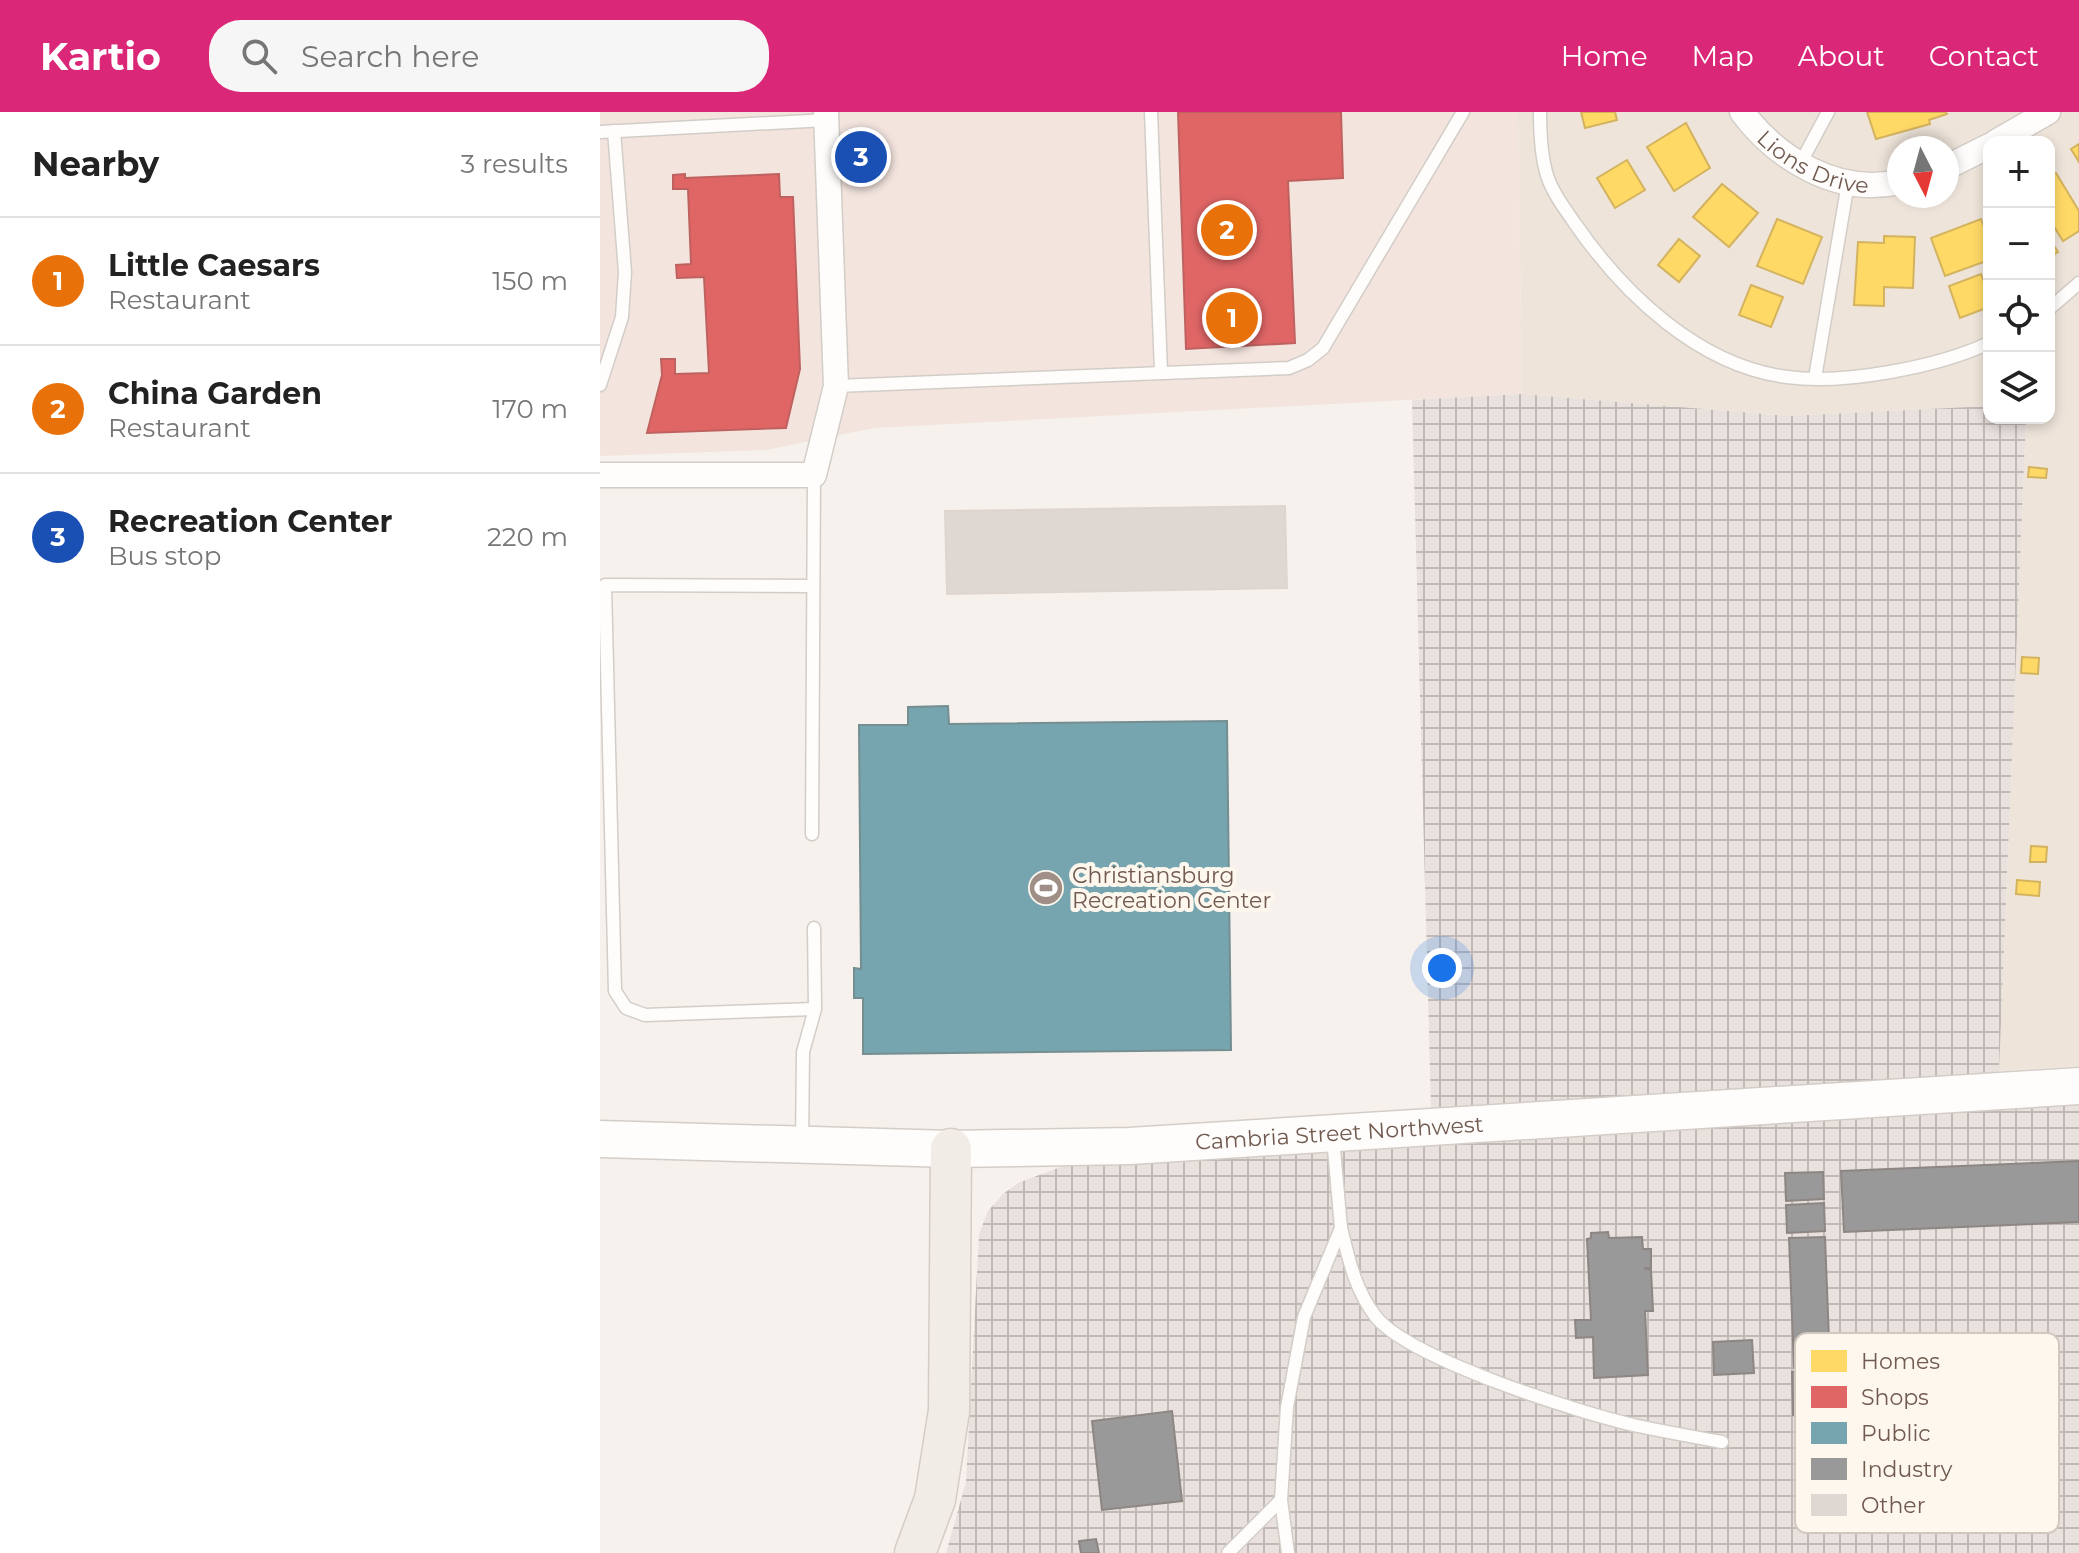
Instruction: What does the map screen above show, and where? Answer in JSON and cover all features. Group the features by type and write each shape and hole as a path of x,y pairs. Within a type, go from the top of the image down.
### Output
{"main road":[{"path":"915,1553 935,1499 949,1411 951,1149"}],"street":[{"name":"Lions Drive","path":"1742,112 1759,134 1800,164 1848,183 1887,182"},
{"path":"2006,136 2048,112"},
{"path":"600,475 814,475 836,386 826,116"},
{"path":"1959,161 1983,149"},
{"name":"Cambria Street Northwest","path":"600,1139 951,1149 1130,1146 2079,1086"}],"lane":[{"path":"1151,112 1161,372"},
{"path":"836,386 1289,368 1308,360 1323,348 1463,112"},
{"path":"1540,112 1546,173 1555,193 1613,275 1666,321 1728,359 1758,371 1815,378 1908,366 1983,345"},
{"path":"1800,164 1828,112"},
{"path":"600,132 826,116"},
{"path":"600,385 622,317 625,272 614,131"},
{"path":"1815,378 1848,183"},
{"path":"2055,304 2079,283"},
{"path":"812,834 814,475"},
{"path":"812,586 605,585 615,991 626,1008 645,1015 815,1009"},
{"path":"802,1144 803,1052 815,1009 814,928"},
{"path":"1333,1133 1341,1228 1354,1281 1378,1319 1421,1350 1552,1400 1636,1426 1722,1442"},
{"path":"1288,1553 1281,1500 1287,1407 1304,1317 1341,1228"},
{"path":"1228,1553 1281,1500"}],"shaded area":[{"path":"600,112 1518,112 1522,394 874,428 766,450 600,456"},
{"path":"1518,112 2079,112 2079,1066 1999,1071 2026,424 2055,424 2055,136 1983,136 1983,406 1788,416 1522,394"},
{"path":"1522,394 1788,416 1983,406 1983,424 2026,424 1999,1071 2002,1108 2079,1104 2079,1553 946,1553 966,1482 979,1234 988,1211 1003,1194 1018,1183 1063,1166 1432,1145 1412,400"}],"building: Homes":[{"path":"1581,112 1615,112 1617,120 1585,128"},
{"path":"1867,112 1947,114 1929,120 1930,124 1876,139"},
{"path":"1686,123 1710,168 1674,191 1647,147"},
{"path":"2079,144 2079,162 2071,149"},
{"path":"1627,160 1645,190 1615,208 1597,178"},
{"path":"2055,174 2079,211 2079,231 2063,241 2055,228"},
{"path":"1722,184 1758,213 1729,247 1693,217"},
{"path":"1777,219 1822,237 1803,284 1757,266"},
{"path":"1981,219 1983,262 1945,276 1931,238"},
{"path":"1884,236 1915,237 1913,288 1884,287 1884,306 1854,305 1858,242 1884,243"},
{"path":"1679,239 1700,256 1679,282 1658,265"},
{"path":"1981,274 1983,309 1960,318 1949,286"},
{"path":"1751,285 1783,297 1771,327 1739,315"},
{"path":"2029,467 2047,469 2046,478 2028,477"},
{"path":"2022,657 2039,658 2038,674 2021,673"},
{"path":"2031,846 2047,847 2046,862 2030,862"},
{"path":"2017,880 2040,882 2039,896 2016,894"}],"building: Shops":[{"path":"1178,112 1341,112 1343,178 1288,181 1295,343 1186,349"},
{"path":"685,174 685,178 779,174 780,197 793,197 800,369 786,428 647,433 662,375 661,359 675,359 675,374 709,373 704,277 677,278 676,265 691,264 688,189 673,189 673,175"}],"building: Public":[{"name":"Christiansburg Recreation Center","path":"948,706 949,724 1227,721 1231,1050 863,1054 863,998 854,998 854,968 861,969 859,725 908,725 908,707"}],"building: Industry":[{"path":"2079,1161 2079,1222 1844,1232 1841,1171"},
{"path":"1823,1172 1824,1199 1786,1201 1785,1173"},
{"path":"1824,1203 1825,1231 1787,1233 1786,1205"},
{"path":"1608,1232 1609,1238 1642,1237 1643,1249 1651,1249 1651,1268 1644,1268 1651,1270 1653,1311 1645,1311 1648,1375 1594,1378 1593,1337 1576,1338 1575,1320 1591,1320 1587,1239 1591,1238 1591,1233"},
{"path":"1825,1237 1829,1333 1795,1333 1794,1368 1789,1238"},
{"path":"1752,1340 1754,1373 1714,1375 1713,1342"},
{"path":"1792,1372 1795,1372 1795,1415 1793,1415"},
{"path":"1172,1411 1182,1501 1102,1510 1092,1421"},
{"path":"1096,1539 1099,1553 1081,1553 1079,1541"}],"building: Other":[{"path":"1285,506 1287,588 947,594 945,511"}],"place":[{"name":"Recreation Center","path":"861,157"},
{"name":"China Garden","path":"1227,230"},
{"name":"Little Caesars","path":"1232,318"},
{"name":"Christiansburg Recreation Center","path":"1046,888"}]}
